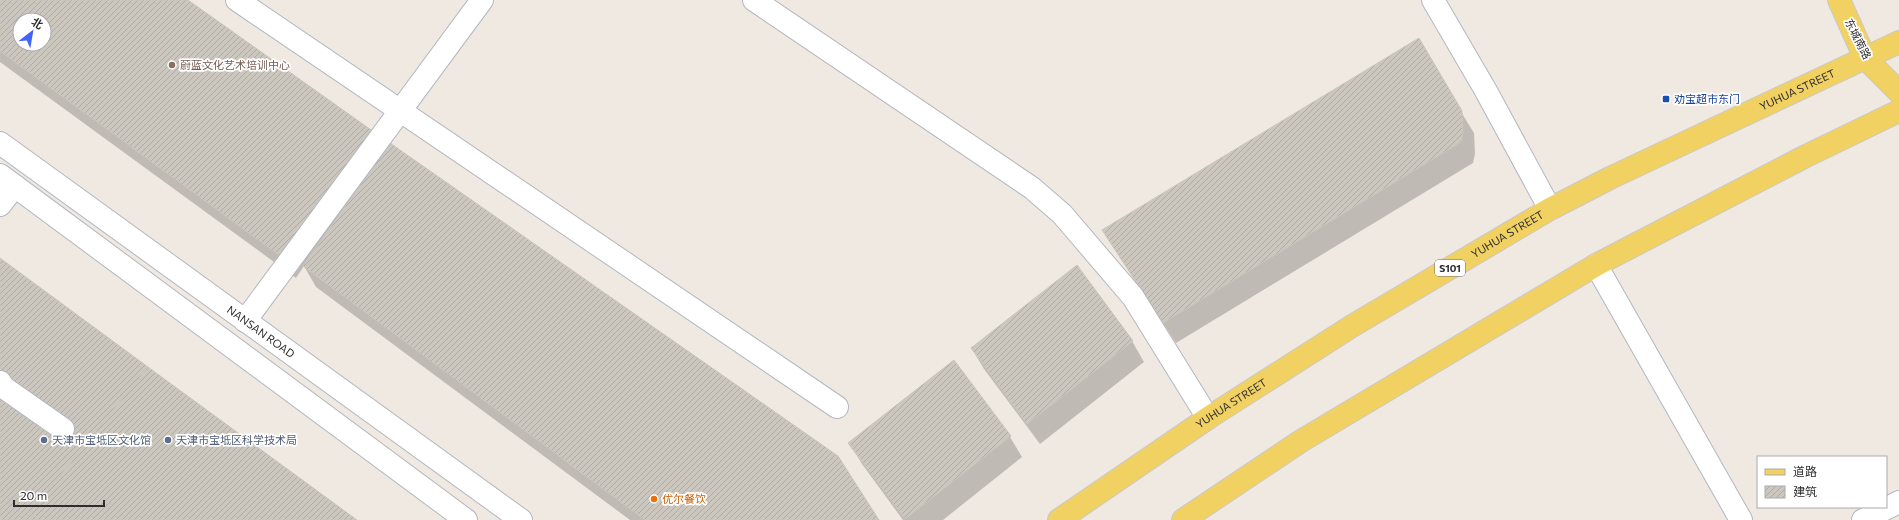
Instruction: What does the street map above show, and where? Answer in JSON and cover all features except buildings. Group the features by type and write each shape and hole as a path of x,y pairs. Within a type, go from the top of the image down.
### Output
{"main road":[{"name":"东城南路","path":"1839,0 1865,58 1899,92"},
{"name":"YUHUA STREET","path":"1059,520 1208,418 1352,326 1550,209 1610,178 1899,42"},
{"path":"1183,520 1302,441 1596,265 1806,156 1899,111"}],"street":[{"path":"237,0 837,407"},
{"path":"245,321 482,0"},
{"path":"754,0 1032,188 1062,214 1133,297 1208,418"},
{"path":"1433,0 1486,91 1550,209"},
{"name":"NANSAN ROAD","path":"0,143 521,520"},
{"path":"0,205 7,180 466,520"},
{"path":"1596,265 1741,520"},
{"path":"0,382 3,387 63,429"},
{"path":"1863,520 1899,502"}],"place":[{"name":"蔚蓝文化艺术培训中心","path":"172,65"},
{"name":"劝宝超市东门","path":"1666,99"},
{"name":"天津市宝坻区文化馆","path":"44,440"},
{"name":"天津市宝坻区科学技术局","path":"168,440"},
{"name":"优尔餐饮","path":"654,499"}]}
